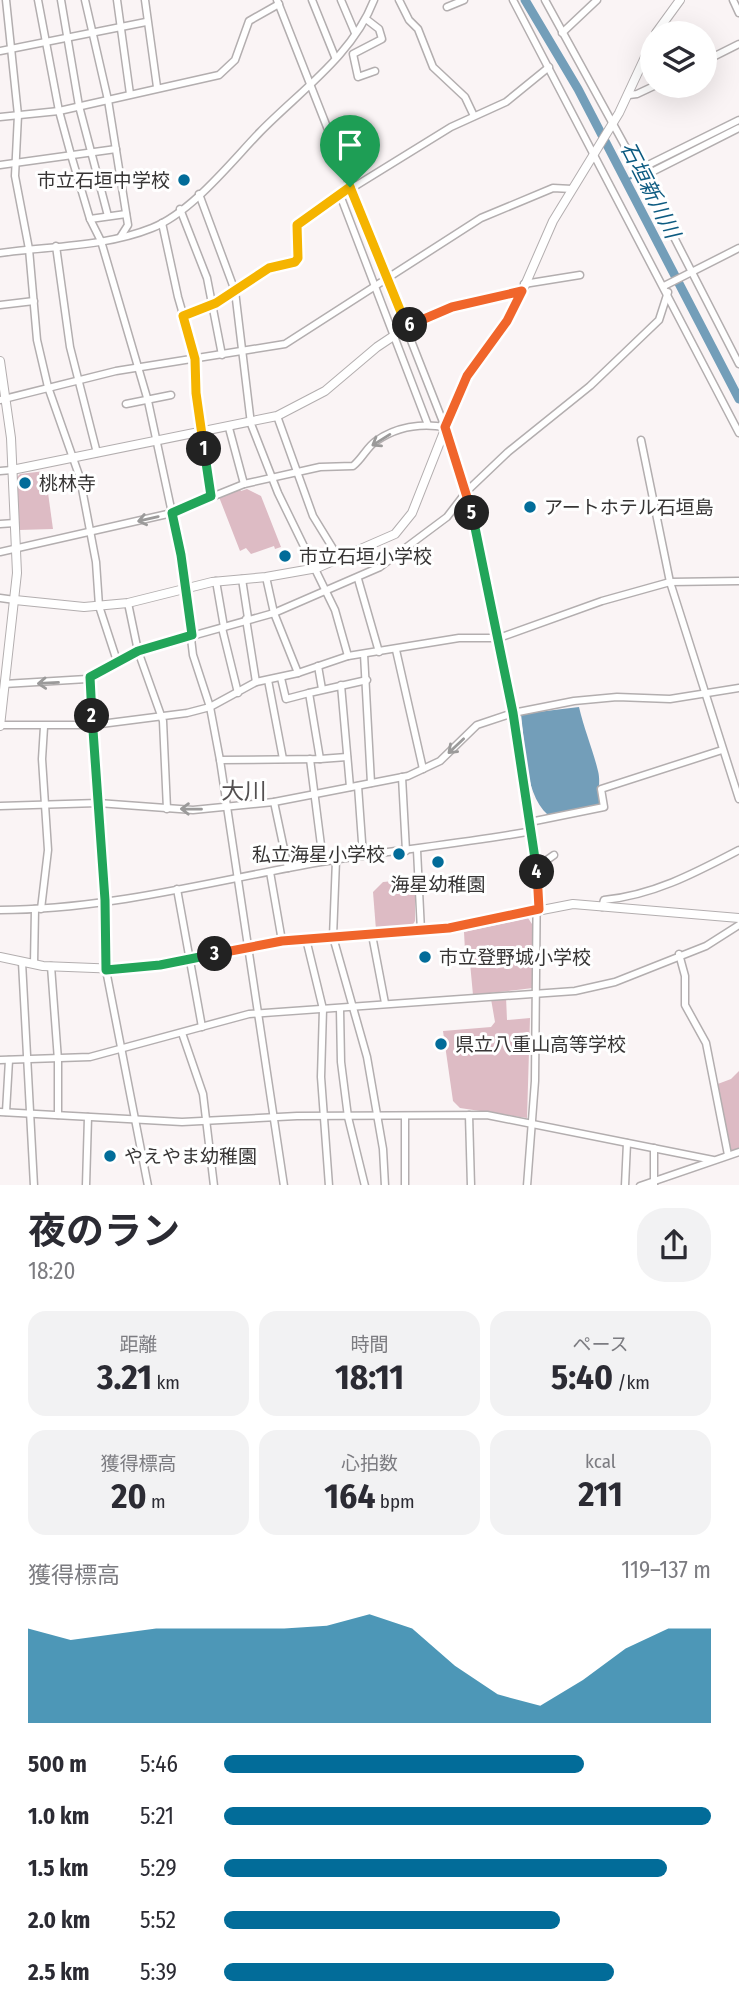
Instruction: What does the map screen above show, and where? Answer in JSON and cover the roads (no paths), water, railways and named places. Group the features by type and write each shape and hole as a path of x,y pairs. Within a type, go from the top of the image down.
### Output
{"main road":[{"path":"665,21 680,0"},
{"path":"15,600 99,606 128,603 216,582 317,568 379,542 401,528 416,503 467,376 507,321 572,188 609,129 640,69"},
{"path":"12,470 251,424 277,416 326,391 392,336 407,327 452,307 523,287"},
{"path":"0,361 2,400 11,438 17,550 15,600 0,725"},
{"path":"0,957 34,964 106,970 188,960 282,941 469,925 573,904 739,918"}],"street":[{"path":"6,0 18,115 15,176 29,249 37,340 48,387 74,458 91,533 99,606 117,662"},
{"path":"38,0 59,111 148,401 172,513 193,655 210,707 220,760 284,1185"},
{"path":"61,0 79,106 108,216"},
{"path":"85,0 108,100 128,225 126,232 117,238"},
{"path":"117,0 130,94"},
{"path":"145,0 157,87"},
{"path":"312,0 335,57"},
{"path":"341,0 355,33"},
{"path":"0,253 101,241 144,231 162,223 199,194 311,86 366,19 374,0"},
{"path":"399,0 409,20 418,29 433,67 464,97 474,116"},
{"path":"447,7 464,0"},
{"path":"513,0 668,287 739,433"},
{"path":"545,0 609,129 642,177 739,364"},
{"path":"562,33 597,0"},
{"path":"733,0 739,13"},
{"path":"0,117 59,111 219,75 227,69 242,47 249,21 278,2 445,427 467,491 499,638 537,867 537,992 527,1185"},
{"path":"366,19 379,29 382,39 353,54 358,76 375,71"},
{"path":"0,51 92,30 146,22"},
{"path":"717,55 739,44"},
{"path":"183,316 214,304 269,268 295,262 298,258 297,225 350,187 474,116 506,102 549,67"},
{"path":"629,94 640,92"},
{"path":"638,170 739,120"},
{"path":"642,177 739,128"},
{"path":"0,165 116,149"},
{"path":"2,400 137,368 242,353 293,340 375,285 491,214 554,188 572,188"},
{"path":"199,194 234,291 251,424 272,478 317,568 348,656"},
{"path":"340,195 428,425"},
{"path":"180,209 214,304 222,355"},
{"path":"90,219 126,214"},
{"path":"162,223 195,359 196,393 211,496"},
{"path":"128,225 134,230 144,231"},
{"path":"56,246 71,346 97,453"},
{"path":"4,684 75,682 90,677 138,651 247,618 274,613 358,579 395,558 436,526 467,491 508,452 590,386 659,320 668,287 739,248"},
{"path":"523,287 580,275"},
{"path":"0,305 34,301"},
{"path":"126,404 171,396"},
{"path":"277,416 313,516 340,560"},
{"path":"0,552 172,513 244,484 298,471 353,466 374,442 407,427 445,427"},
{"path":"229,428 244,484"},
{"path":"641,440 670,582 739,799"},
{"path":"0,471 12,470"},
{"path":"0,524 15,523"},
{"path":"266,577 274,613 298,673"},
{"path":"242,579 256,682"},
{"path":"358,579 379,652"},
{"path":"0,725 93,726 160,717 210,707 256,682 281,678 348,656 459,638 499,638 602,601 670,582 739,581"},
{"path":"216,582 237,693"},
{"path":"0,598 15,600"},
{"path":"128,603 138,651 160,717 166,748 167,808"},
{"path":"396,650 423,769"},
{"path":"364,654 371,783"},
{"path":"318,666 322,689"},
{"path":"90,677 105,900 106,970 148,1185"},
{"path":"281,678 286,699 367,680"},
{"path":"268,680 283,759"},
{"path":"341,685 347,757 354,786 363,856"},
{"path":"0,806 98,803 167,808 226,808 274,802 402,777 440,761 477,725 513,713 608,697 670,699 739,688"},
{"path":"309,693 320,759"},
{"path":"34,964 38,909 48,850 44,727"},
{"path":"530,822 604,807 601,789 722,750"},
{"path":"220,760 347,757"},
{"path":"310,759 323,861"},
{"path":"402,777 407,852"},
{"path":"274,802 288,868"},
{"path":"0,910 38,909 105,900 323,861 407,852 532,831"},
{"path":"417,850 421,931"},
{"path":"602,907 604,900 652,891 687,878 739,850"},
{"path":"537,867 554,855"},
{"path":"336,860 333,937 338,963 354,1009 377,1117 383,1149 385,1185"},
{"path":"270,872 282,941"},
{"path":"177,889 202,1027"},
{"path":"0,1060 58,1060 120,1051 258,1014 575,991 615,982 679,954 706,946 739,925"},
{"path":"372,935 385,1003"},
{"path":"306,939 323,1009 324,1116 329,1185"},
{"path":"679,954 685,976 685,1005 706,1044 711,1082 728,1156"},
{"path":"22,962 30,1060 29,1113 34,1185"},
{"path":"51,966 58,1060 58,1115"},
{"path":"340,1009 341,1062 348,1117 365,1185"},
{"path":"182,1033 199,1079 214,1185"},
{"path":"9,1060 3,1112 134,1120 206,1121 273,1117 487,1115 531,1126 713,1160"},
{"path":"469,1115 471,1185"},
{"path":"405,1116 405,1185"},
{"path":"86,1185 88,1117"},
{"path":"625,1185 627,1143"},
{"path":"654,1148 654,1183"},
{"path":"639,1185 654,1183 739,1152"}],"water":[{"path":"579,707 598,771 600,804 548,815 534,795 530,782 521,714"}],"waterway":[{"name":"石垣新川川","path":"525,0 578,89 739,399"},
{"path":"643,172 704,142"},
{"path":"627,180 637,175"}],"place":[{"name":"市立石垣中学校","path":"184,180"},
{"name":"桃林寺","path":"25,483"},
{"name":"アートホテル石垣島","path":"530,507"},
{"name":"市立石垣小学校","path":"285,556"},
{"name":"私立海星小学校","path":"399,854"},
{"name":"海星幼稚園","path":"438,862"},
{"name":"市立登野城小学校","path":"425,957"},
{"name":"県立八重山高等学校","path":"441,1044"},
{"name":"やえやま幼稚園","path":"110,1156"}],"district":[{"name":"大川","path":"244,791"}]}
